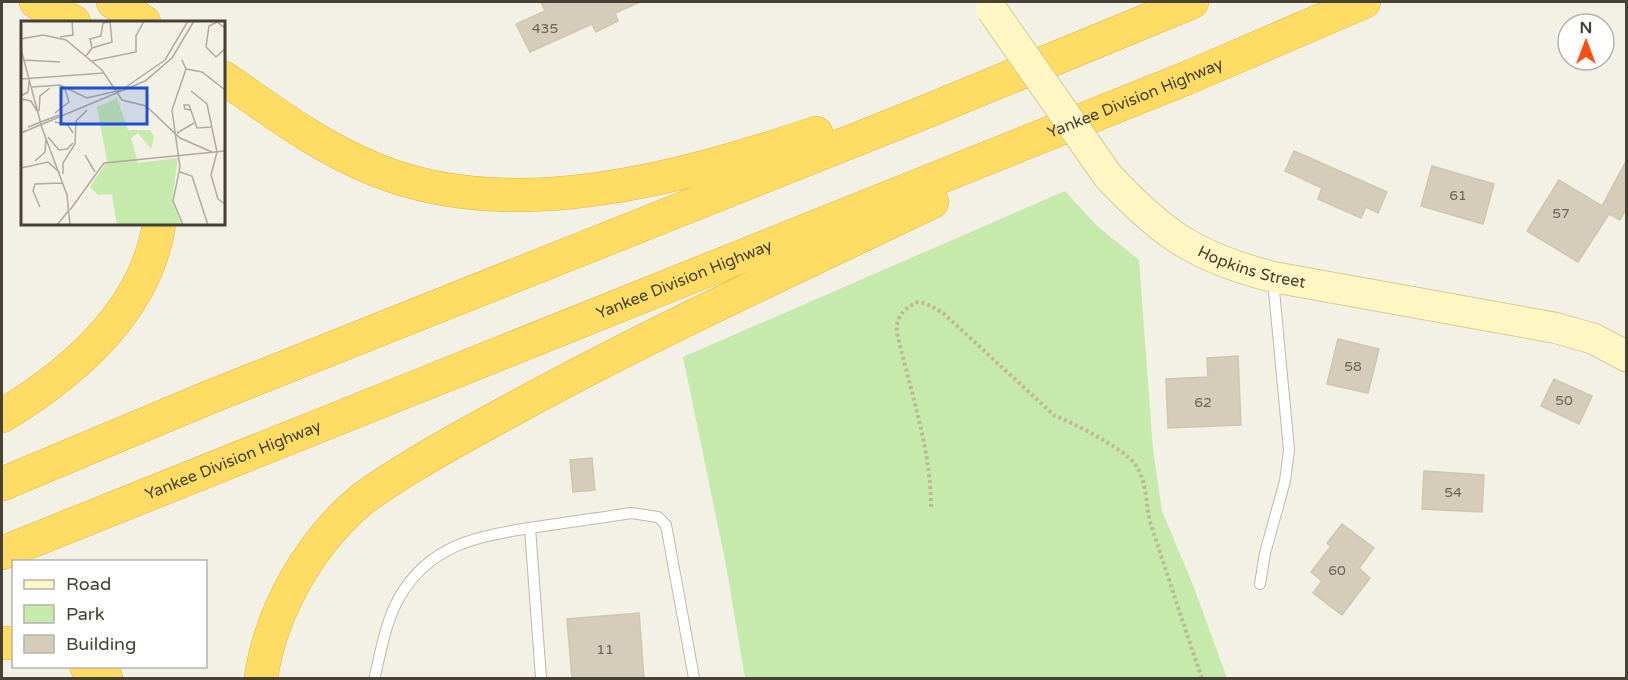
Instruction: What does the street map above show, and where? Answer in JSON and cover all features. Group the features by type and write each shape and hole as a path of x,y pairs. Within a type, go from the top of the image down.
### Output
{"highway":[{"path":"36,2 72,21"},
{"path":"113,2 142,21"},
{"path":"2,484 216,394 925,112 1192,2"},
{"name":"Yankee Division Highway","path":"2,553 1187,78 1364,2"},
{"path":"225,79 321,144 376,170 422,186 462,193 542,195 649,180 752,154 1131,27"},
{"path":"261,678 275,625 305,564 335,526 384,483 448,444 576,374 1187,78"},
{"path":"2,416 46,388 71,368 111,327 126,308 146,268 159,225"},
{"path":"89,668 106,678"}],"main road":[{"name":"Hopkins Street","path":"989,6 1108,176 1151,220 1184,243 1222,262 1273,277 1556,328 1594,339 1626,356"}],"lane":[{"path":"1260,584 1265,553 1285,481 1289,450 1273,277"},
{"path":"375,676 388,624 400,597 425,566 437,556 474,538 631,513 658,517 666,525 694,678"},
{"path":"530,528 542,678"}],"path":[{"path":"931,507 927,457 896,323 905,310 918,302 943,313 1055,416 1123,452 1135,464 1145,489 1150,522 1202,678"}],"green space":[{"path":"1065,191 1097,226 1139,260 1153,450 1162,511 1193,585 1227,678 745,678 726,565 683,357"}],"building":[{"path":"541,2 640,2 615,13 618,21 596,32 592,24 530,52 516,24 545,11"},
{"path":"1294,151 1387,192 1378,213 1366,207 1361,218 1318,199 1322,188 1285,171"},
{"path":"1626,161 1626,209 1620,220 1609,214 1578,262 1527,231 1559,180 1602,206"},
{"path":"1432,166 1494,184 1483,224 1421,206"},
{"path":"1338,339 1379,349 1368,393 1327,384"},
{"path":"1238,356 1241,425 1168,428 1166,379 1208,377 1207,358"},
{"path":"1554,379 1592,396 1579,424 1541,406"},
{"path":"592,458 595,490 573,492 570,460"},
{"path":"1424,471 1484,475 1482,512 1422,509"},
{"path":"1342,524 1374,548 1359,568 1370,578 1342,615 1313,593 1322,581 1311,572 1331,546 1327,543"},
{"path":"639,613 644,678 572,678 567,619"}]}
